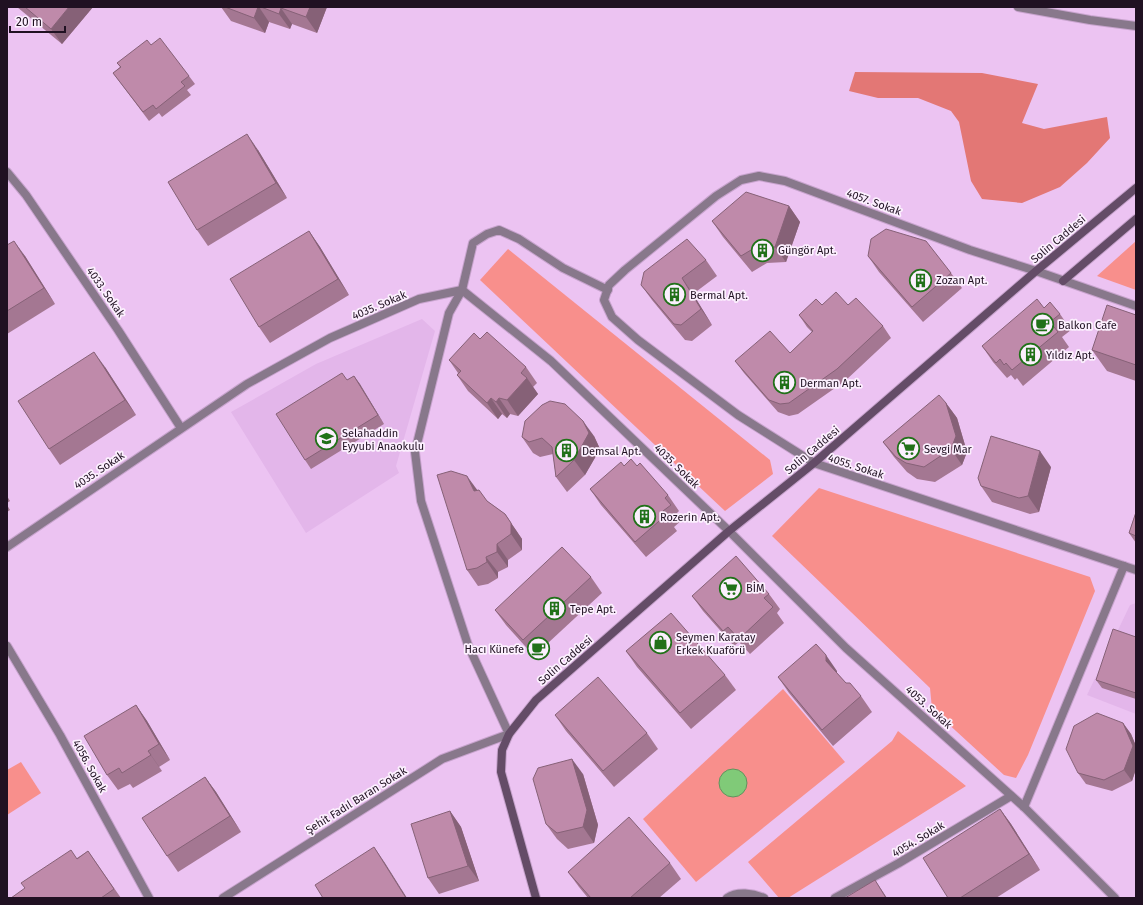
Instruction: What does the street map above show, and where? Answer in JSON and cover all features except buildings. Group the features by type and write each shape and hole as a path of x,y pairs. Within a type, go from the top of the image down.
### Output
{"street":[{"path":"1018,7 1090,20 1136,26"},
{"name":"4033. Sokak","path":"7,172 26,195 118,330 181,428"},
{"name":"4057. Sokak","path":"608,290 609,285 625,270 716,196 741,180 759,176 785,181 970,250 1136,306"},
{"name":"Solin Caddesi","path":"536,898 501,772 502,750 509,734 536,700 729,531 814,464 1036,271 1136,188"},
{"path":"1063,281 1136,219"},
{"path":"509,734 464,631 421,501 415,452 449,313 462,290 473,243 487,234 499,230 519,239 564,268 608,290"},
{"name":"4035. Sokak","path":"7,546 247,384 330,338 419,299 462,290 551,361 729,531"},
{"name":"4055. Sokak","path":"608,290 604,300 612,317 638,340 738,415 814,464 1136,570"},
{"name":"4053. Sokak","path":"729,531 846,648 1024,807 1115,898"},
{"path":"1024,807 1124,566"},
{"name":"4056. Sokak","path":"7,646 60,735 149,898"},
{"name":"Şehit Fadıl Baran Sokak","path":"222,898 442,759 509,734"},
{"name":"4054. Sokak","path":"835,898 899,863 1011,796"},
{"path":"727,898 732,894 756,894 764,898"}],"shaded area":[{"path":"855,72 982,73 1038,84 1022,123 1044,129 1107,117 1110,138 1087,163 1060,187 1022,203 982,199 971,181 959,122 951,111 918,98 878,98 849,91"},
{"path":"1136,241 1136,290 1097,276"},
{"path":"508,249 770,460 773,474 725,511 480,280"},
{"name":"Selahaddin Eyyubi Anaokulu","path":"422,319 435,331 396,466 399,473 306,533 231,412 316,364"},
{"path":"819,488 1090,577 1095,591 1028,755 1016,778 1004,775 932,709 930,688 772,536"},
{"path":"1136,603 1136,714 1087,695 1130,605"},
{"path":"783,689 845,762 696,882 643,819"},
{"path":"898,731 966,786 788,898 779,898 748,862 892,741"},
{"path":"21,762 41,793 7,815 7,770"},
{"path":"733,769 743,773 747,783 743,793 733,797 723,793 719,783 723,773"}],"place":[{"name":"Güngör Apt.","path":"762,250"},
{"name":"Zozan Apt.","path":"921,280"},
{"name":"Bermal Apt.","path":"675,295"},
{"name":"Balkon Cafe","path":"1042,325"},
{"name":"Yıldız Apt.","path":"1031,355"},
{"name":"Derman Apt.","path":"784,383"},
{"name":"Selahaddin Eyyubi Anaokulu","path":"326,439"},
{"name":"Sevgi Mar","path":"909,449"},
{"name":"Demsal Apt.","path":"566,451"},
{"name":"Rozerin Apt.","path":"645,517"},
{"name":"BİM","path":"731,588"},
{"name":"Tepe Apt.","path":"554,609"},
{"name":"Seymen Karatay Erkek Kuaförü","path":"661,643"},
{"name":"Hacı Künefe","path":"539,649"}]}
